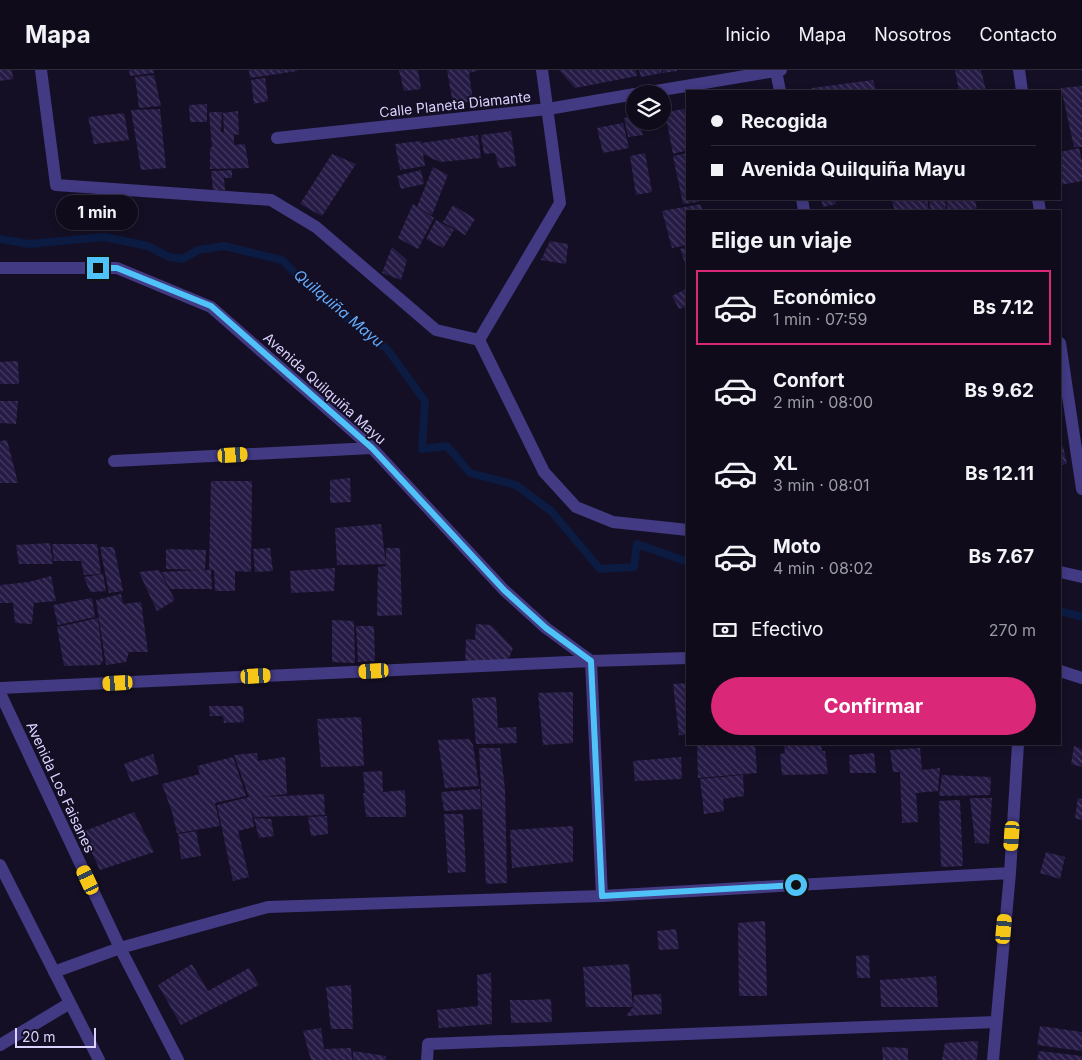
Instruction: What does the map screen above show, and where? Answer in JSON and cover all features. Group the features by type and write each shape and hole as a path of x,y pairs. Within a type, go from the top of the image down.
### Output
{"street":[{"path":"41,70 56,185 272,200 316,227 436,330 479,340"},
{"path":"479,340 560,203 542,70"},
{"name":"Calle Planeta Diamante","path":"671,88 781,70"},
{"path":"1019,70 1022,90"},
{"path":"776,71 780,90"},
{"name":"Calle Planeta Diamante","path":"277,138 548,109 626,96"},
{"name":"Avenida Quilquiña Mayu","path":"0,268 117,268 211,306 372,448 504,590 546,628 591,661"},
{"path":"479,340 544,472 576,507 613,522 686,530"},
{"path":"1061,349 1082,486"},
{"path":"114,461 372,448"},
{"path":"1061,572 1082,576"},
{"path":"0,688 686,658"},
{"path":"591,661 602,896"},
{"path":"1061,671 1082,678"},
{"name":"Avenida Los Faisanes","path":"0,693 120,948 178,1060"},
{"path":"994,1060 1010,873 1018,745"},
{"path":"0,865 99,1060"},
{"path":"54,972 120,948 268,907 602,896 1010,873"},
{"path":"0,1045 70,1003"},
{"path":"427,1060 428,1044 996,1022"}],"building":[{"path":"0,70 12,70 13,79 0,81"},
{"path":"129,70 154,70 154,73 130,76"},
{"path":"249,70 297,70 297,71 250,78"},
{"path":"399,70 418,70 421,89 404,91"},
{"path":"447,70 480,70 469,73 473,101 453,104"},
{"path":"559,70 636,70 637,76 575,88"},
{"path":"639,70 661,70 662,73 641,77"},
{"path":"663,70 677,70 677,71 663,73"},
{"path":"955,70 981,70 986,90 959,90"},
{"path":"154,75 161,106 139,108 135,77"},
{"path":"265,78 268,101 254,104 251,80"},
{"path":"873,80 876,90 811,90 812,88"},
{"path":"1082,86 1082,147 1074,147 1061,88"},
{"path":"207,104 207,122 190,122 189,105"},
{"path":"160,109 166,168 141,170 131,110"},
{"path":"684,109 686,116 686,151 673,154 668,130 671,130 671,111"},
{"path":"238,111 239,135 234,134 234,145 245,144 249,168 210,169 210,148 212,147 209,112 222,112 221,132 224,132 223,113"},
{"path":"124,113 129,140 94,144 88,117"},
{"path":"623,123 629,148 603,153 597,128"},
{"path":"627,130 642,130 643,135 628,137"},
{"path":"511,131 516,166 499,168 495,153 484,154 481,135"},
{"path":"478,135 481,158 440,162 423,154 425,166 400,170 395,144 421,141 421,143"},
{"path":"1079,148 1082,161 1082,181 1061,185 1061,152"},
{"path":"645,153 652,192 636,195 630,156"},
{"path":"686,153 686,200 698,200 699,202 683,204 673,156"},
{"path":"332,154 356,164 322,216 300,204"},
{"path":"433,167 448,175 432,215 419,208 434,218 418,249 398,238 413,204 417,207"},
{"path":"232,170 232,178 224,178 225,190 213,190 211,171"},
{"path":"421,170 424,184 401,189 397,176"},
{"path":"821,200 835,200 836,204 823,207"},
{"path":"891,200 927,200 929,210 895,210"},
{"path":"929,200 945,200 946,210 931,210"},
{"path":"946,200 975,200 977,210 948,210"},
{"path":"701,204 702,210 686,210 686,245 672,248 662,211"},
{"path":"453,205 475,219 465,235 443,222"},
{"path":"436,220 454,230 443,248 426,239"},
{"path":"550,241 568,244 566,264 541,260"},
{"path":"392,247 407,260 401,280 382,273"},
{"path":"686,248 686,266 680,249"},
{"path":"686,289 686,307 679,309 672,296"},
{"path":"18,361 19,384 0,384 0,362"},
{"path":"0,401 18,401 16,424 0,423"},
{"path":"7,440 18,483 0,483 0,441"},
{"path":"1061,446 1063,446 1067,464 1061,465"},
{"path":"350,478 351,502 330,503 330,480"},
{"path":"211,481 252,481 251,572 235,571 235,591 215,591 214,570 211,570 212,589 170,589 161,572 199,570 166,569 166,549 206,550 205,570 209,570"},
{"path":"381,524 386,564 337,565 335,528"},
{"path":"50,543 53,564 19,564 16,545"},
{"path":"52,544 97,544 101,574 84,575 81,561 54,561"},
{"path":"100,547 114,547 123,591 109,593"},
{"path":"270,548 273,571 255,572 253,549"},
{"path":"386,548 400,548 402,615 377,616 378,567 386,566"},
{"path":"335,568 334,591 291,593 290,571"},
{"path":"159,570 175,600 157,611 139,572"},
{"path":"103,574 106,591 90,592 84,577"},
{"path":"51,576 56,601 34,603 32,624 15,623 13,603 0,603 0,585 29,582"},
{"path":"121,594 123,604 141,602 148,652 129,652 126,662 106,665 96,600"},
{"path":"92,598 95,617 58,625 53,605"},
{"path":"98,618 103,661 100,665 64,666 57,627"},
{"path":"332,620 354,621 355,663 332,662"},
{"path":"476,624 491,625 513,648 508,660 465,663 466,639 475,640"},
{"path":"356,626 374,626 375,661 358,662"},
{"path":"686,683 686,735 679,735 673,684"},
{"path":"573,692 573,743 543,745 538,693"},
{"path":"496,697 498,728 516,727 517,743 476,744 472,698"},
{"path":"209,706 243,706 244,722 224,723 223,716 210,716"},
{"path":"361,717 364,766 321,767 317,719"},
{"path":"469,739 473,745 479,786 445,788 438,740"},
{"path":"697,745 755,745 757,773 698,778"},
{"path":"784,745 821,745 822,751 825,751 828,774 782,775 780,754 785,753"},
{"path":"1074,746 1082,749 1082,767 1071,764"},
{"path":"479,748 500,748 505,789 507,883 486,884"},
{"path":"920,748 922,770 940,768 938,791 916,793 918,822 902,823 900,772 893,772 890,750"},
{"path":"257,753 258,761 285,757 287,794 260,797 324,794 325,815 254,817 251,808 254,827 238,831 249,877 233,881 217,805 249,797 234,755"},
{"path":"874,753 876,773 850,773 849,755"},
{"path":"153,754 159,774 131,782 124,764"},
{"path":"233,757 246,796 215,803 220,826 177,833 162,784 200,774 197,766"},
{"path":"681,757 682,779 635,781 633,761"},
{"path":"382,771 383,792 405,790 406,817 366,817 363,772"},
{"path":"743,775 744,796 723,799 724,811 704,814 700,779"},
{"path":"942,775 991,777 990,795 939,796"},
{"path":"480,789 481,809 444,811 441,792"},
{"path":"970,798 992,798 989,844 975,843"},
{"path":"1078,798 1082,799 1082,820 1075,818"},
{"path":"960,800 963,866 941,867 939,801"},
{"path":"134,812 154,852 100,870 82,832"},
{"path":"444,814 463,814 466,872 448,873"},
{"path":"327,816 328,834 311,836 308,817"},
{"path":"254,818 271,819 274,836 259,838"},
{"path":"573,826 573,862 512,868 510,830"},
{"path":"196,831 201,856 181,859 178,834"},
{"path":"1046,852 1065,857 1060,879 1040,873"},
{"path":"765,921 767,996 739,996 738,923"},
{"path":"676,929 679,949 659,950 657,931"},
{"path":"869,955 870,978 857,978 856,956"},
{"path":"192,964 208,991 249,968 259,985 181,1025 158,985"},
{"path":"629,964 633,1007 586,1007 583,967"},
{"path":"491,973 492,1024 439,1028 437,1010 478,1006 477,975"},
{"path":"936,976 938,1007 881,1007 880,980"},
{"path":"351,985 353,1029 331,1029 326,987"},
{"path":"661,994 662,1014 626,1016 633,1007 634,995"},
{"path":"551,999 552,1022 511,1023 510,1000"},
{"path":"1040,1026 1082,1032 1082,1051 1037,1045"},
{"path":"321,1028 324,1049 351,1048 352,1060 311,1060 303,1031"},
{"path":"978,1041 977,1060 942,1060 945,1043"},
{"path":"882,1047 908,1048 908,1060 883,1060"},
{"path":"353,1051 386,1056 386,1060 353,1060"},
{"path":"1039,1051 1082,1056 1082,1060 1037,1060"}],"waterway":[{"name":"Quilquiña Mayu","path":"0,239 29,244 104,237 148,246 169,257 183,259 198,250 224,246 282,260 316,294 387,349 425,401 422,449 447,446 470,473 516,485 551,511 600,569 634,567 637,544 686,561"},
{"name":"Quilquiña Mayu","path":"1061,611 1082,617"}],"route":[{"path":"98,268 117,268 211,306 372,448 504,590 546,628 591,661 602,896 796,885"}]}
